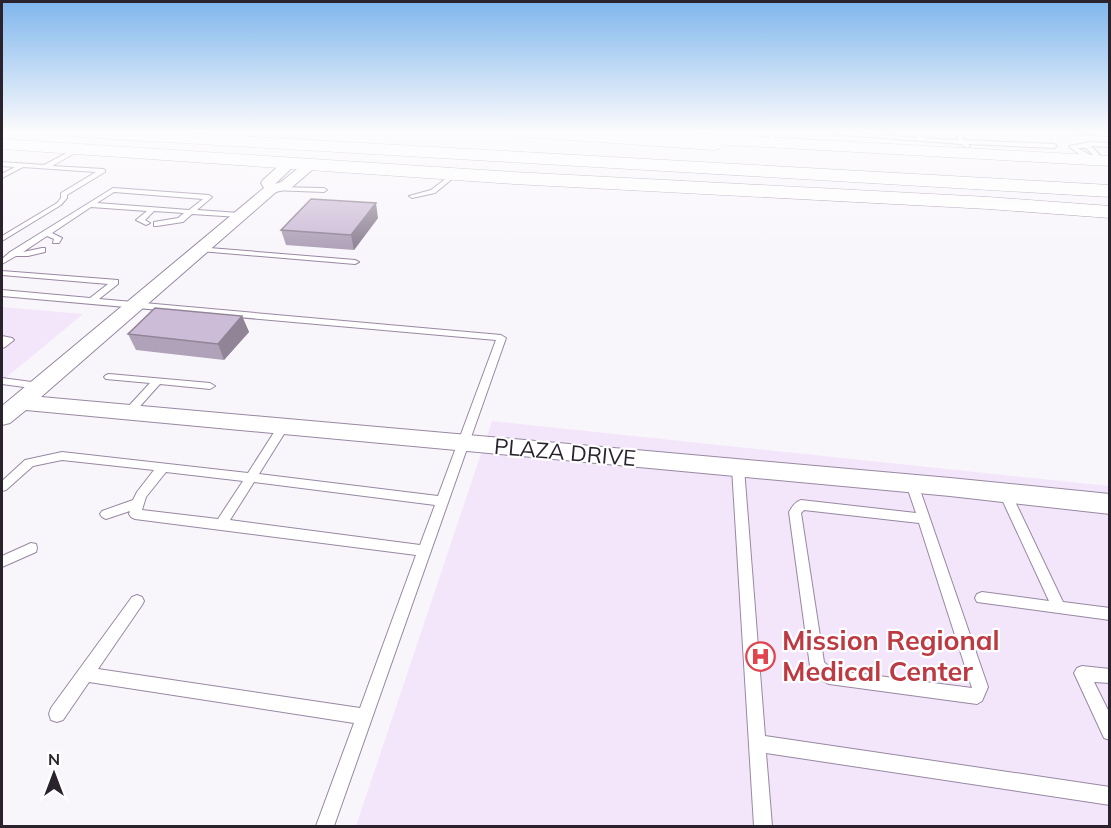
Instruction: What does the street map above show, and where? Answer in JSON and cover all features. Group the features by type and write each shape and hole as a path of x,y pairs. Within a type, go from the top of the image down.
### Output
{"highway":[{"path":"585,171 1110,192"},
{"path":"687,171 1110,192"},
{"path":"978,171 1110,178"}],"main road":[{"path":"407,171 1110,212"}],"street":[{"path":"271,189 268,183 282,171"},
{"path":"2,418 239,215 271,189 286,185 304,171"},
{"name":"PLAZA DRIVE","path":"20,402 1110,504"}],"lane":[{"path":"2,239 59,204 64,198 63,194 103,171 98,171"},
{"path":"412,196 433,192 455,174"},
{"path":"271,189 324,190"},
{"path":"2,262 113,190 208,197 174,222 157,224"},
{"path":"90,205 239,215"},
{"path":"146,223 140,220 153,209"},
{"path":"46,233 56,236 58,238 56,241"},
{"path":"200,249 355,262"},
{"path":"13,254 28,254 42,250"},
{"path":"2,273 115,282 92,301"},
{"path":"2,293 501,338 325,826"},
{"path":"2,339 9,340 2,345"},
{"path":"109,377 210,386"},
{"path":"2,381 39,386"},
{"path":"129,412 158,381"},
{"path":"221,524 284,426"},
{"path":"2,487 29,463 63,456 443,501"},
{"path":"163,467 141,495 135,514 425,550"},
{"path":"738,468 763,826"},
{"path":"912,484 924,519 980,687 977,696 829,676 817,666 795,512 801,505 924,519"},
{"path":"1005,493 1059,608"},
{"path":"106,514 139,504"},
{"path":"2,562 31,548"},
{"path":"982,598 1110,614"},
{"path":"57,714 137,601"},
{"path":"1110,676 1083,673 1110,732"},
{"path":"86,674 365,717"},
{"path":"757,743 1110,796"}],"shaded area":[{"path":"2,307 83,314 2,381"},
{"name":"Mission Regional Medical Center","path":"492,421 1109,486 1109,826 356,826"}],"building":[{"path":"311,199 376,203 351,235 281,230"},
{"path":"155,308 242,316 218,344 128,334"}],"place":[{"name":"Mission Regional Medical Center","path":"761,656"}]}
